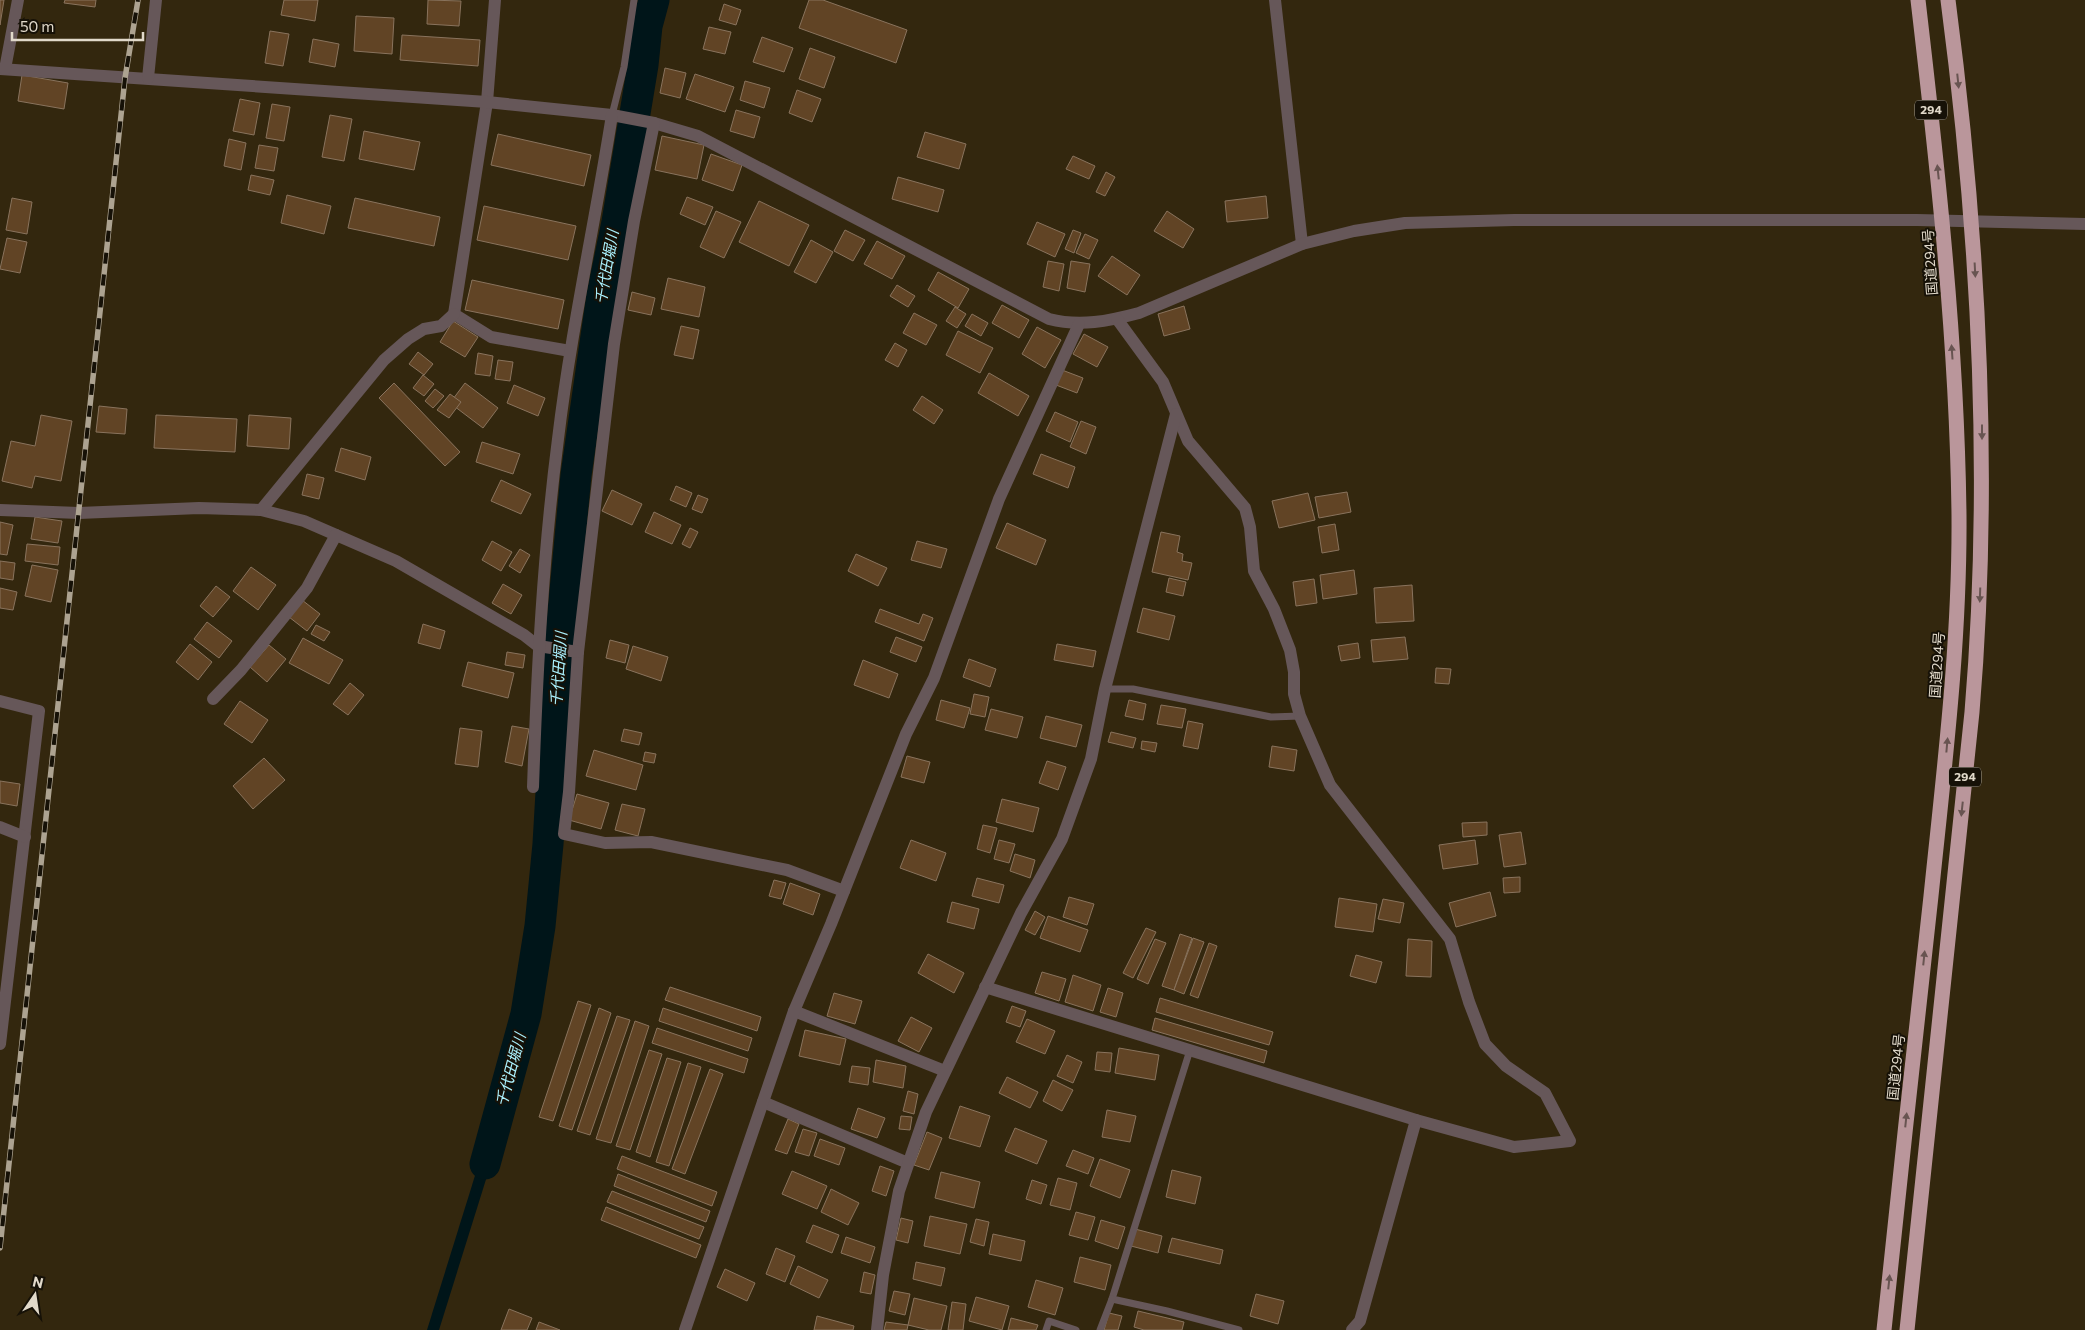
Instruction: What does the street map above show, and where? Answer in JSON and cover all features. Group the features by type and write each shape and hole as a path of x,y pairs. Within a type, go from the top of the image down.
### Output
{"highway":[{"name":"国道294号","path":"1884,1330 1944,770 1956,632 1959,516 1955,401 1943,221 1918,0"},
{"name":"294","path":"1907,1330 1978,633 1982,513 1982,418 1972,221 1948,0"}],"street":[{"path":"18,0 2,69 487,102 612,115 654,123 698,136 1049,319 1079,324 1117,319 1139,313 1302,244 1354,231 1415,223 1514,220 1972,221 2085,224"},
{"path":"148,78 156,0"},
{"path":"261,510 384,360 408,339 424,329 441,326 454,314 487,102 495,0"},
{"path":"1275,0 1302,244"},
{"path":"533,787 538,646 557,441 570,351 612,115"},
{"path":"654,123 634,222 614,344 590,540 592,549 578,652 569,792 564,834 605,842 651,842 787,870 844,890"},
{"path":"454,314 491,337 570,351"},
{"path":"986,987 1416,1120 1514,1147 1570,1141 1545,1092 1506,1066 1485,1044 1469,1002 1450,939 1330,785 1300,716 1294,694 1294,672 1290,650 1274,609 1254,571 1250,528 1245,508 1188,440 1163,382 1117,319"},
{"path":"685,1330 794,1011 906,734 934,678 999,499 1079,324"},
{"path":"877,1330 883,1275 899,1191 926,1112 1021,913 1062,839 1091,759 1105,689 1176,414"},
{"path":"0,510 80,513 199,508 261,510 304,521 396,561 524,635 538,646 578,652"},
{"path":"213,699 241,670 307,588 336,535"},
{"path":"0,701 39,711 0,1044"},
{"path":"0,828 25,837"},
{"path":"794,1011 944,1071"},
{"path":"763,1102 908,1163"},
{"path":"1352,1330 1360,1320 1416,1120"}],"lane":[{"path":"612,115 624,67 634,0"},
{"path":"1105,689 1133,689 1272,717 1300,716"},
{"path":"1100,1330 1112,1299 1190,1050"},
{"path":"1112,1299 1239,1330"},
{"path":"1046,1330 1049,1321 1076,1330"}],"shaded area":[{"path":"492,1121 503,1125 439,1330 427,1330"}],"building":[{"path":"0,0 4,0 0,25"},
{"path":"65,0 96,0 95,7 64,3"},
{"path":"284,0 318,0 315,21 281,15"},
{"path":"428,0 461,1 459,26 427,24"},
{"path":"809,0 823,0 907,30 896,63 799,28"},
{"path":"724,4 741,10 736,25 719,20"},
{"path":"356,16 394,18 392,54 354,51"},
{"path":"709,27 731,32 725,54 703,49"},
{"path":"270,31 289,34 283,66 265,63"},
{"path":"402,35 480,40 478,66 400,60"},
{"path":"762,37 793,48 784,72 753,62"},
{"path":"313,39 339,44 335,67 309,62"},
{"path":"810,48 835,57 824,88 799,79"},
{"path":"665,68 686,73 680,98 660,93"},
{"path":"695,74 734,87 725,112 686,99"},
{"path":"22,75 68,83 64,109 18,101"},
{"path":"745,81 770,88 764,108 740,100"},
{"path":"797,90 821,99 812,122 789,113"},
{"path":"240,99 260,103 254,135 233,131"},
{"path":"272,104 290,107 284,141 266,138"},
{"path":"736,110 760,117 754,138 730,131"},
{"path":"330,115 352,119 344,161 322,157"},
{"path":"364,131 420,142 414,170 359,159"},
{"path":"925,132 966,144 959,169 917,157"},
{"path":"498,134 591,155 584,186 491,165"},
{"path":"662,136 704,145 697,179 655,170"},
{"path":"229,139 246,143 241,170 224,166"},
{"path":"259,145 278,148 274,171 255,168"},
{"path":"711,154 742,165 733,191 702,180"},
{"path":"1073,156 1095,166 1089,179 1066,169"},
{"path":"1106,172 1115,177 1105,196 1096,192"},
{"path":"251,175 274,180 270,195 248,190"},
{"path":"898,177 944,190 938,212 892,199"},
{"path":"287,195 331,206 324,234 281,223"},
{"path":"1266,196 1268,218 1227,222 1225,201"},
{"path":"687,197 713,207 705,225 680,214"},
{"path":"12,198 32,202 27,234 6,230"},
{"path":"355,198 440,217 434,246 348,228"},
{"path":"759,201 809,225 789,266 739,242"},
{"path":"484,206 576,226 568,260 477,240"},
{"path":"716,211 741,222 724,258 700,247"},
{"path":"1167,211 1194,229 1183,248 1154,231"},
{"path":"1037,222 1065,234 1055,257 1027,244"},
{"path":"845,230 865,240 853,261 834,251"},
{"path":"1073,230 1081,233 1074,253 1065,249"},
{"path":"1085,234 1098,240 1089,259 1076,253"},
{"path":"7,238 27,242 20,273 0,269"},
{"path":"811,240 833,252 816,283 794,272"},
{"path":"877,241 905,256 892,279 864,264"},
{"path":"1112,256 1140,275 1127,295 1098,276"},
{"path":"1048,261 1064,264 1059,291 1043,287"},
{"path":"1071,261 1090,264 1085,292 1067,288"},
{"path":"938,272 969,289 958,308 928,290"},
{"path":"668,278 705,287 699,317 661,309"},
{"path":"472,280 564,300 558,329 465,310"},
{"path":"897,285 915,296 908,307 890,296"},
{"path":"632,292 655,298 651,315 628,310"},
{"path":"1002,305 1029,320 1019,338 992,323"},
{"path":"1184,306 1190,329 1164,336 1158,314"},
{"path":"955,307 966,314 957,328 946,321"},
{"path":"914,313 937,325 926,345 903,333"},
{"path":"972,314 988,323 981,336 965,326"},
{"path":"453,321 478,337 465,357 440,342"},
{"path":"681,326 699,330 693,359 674,355"},
{"path":"1037,327 1061,340 1045,368 1022,354"},
{"path":"958,331 993,348 980,373 946,355"},
{"path":"1084,334 1108,347 1097,367 1073,354"},
{"path":"895,343 907,350 898,367 885,360"},
{"path":"418,352 433,364 424,375 409,364"},
{"path":"478,353 493,356 490,376 475,374"},
{"path":"498,360 513,362 510,381 495,379"},
{"path":"1062,370 1083,378 1077,393 1056,385"},
{"path":"989,373 1029,396 1018,416 978,393"},
{"path":"423,375 434,384 424,396 413,388"},
{"path":"394,383 460,452 445,466 379,398"},
{"path":"465,383 498,408 483,428 450,403"},
{"path":"514,385 545,398 538,416 507,403"},
{"path":"435,389 444,396 433,408 425,401"},
{"path":"450,394 461,402 449,418 437,410"},
{"path":"922,396 943,410 934,424 913,410"},
{"path":"99,406 127,409 125,434 96,432"},
{"path":"1055,412 1078,422 1070,442 1046,431"},
{"path":"41,415 72,421 61,481 35,476 32,488 2,481 11,441 35,446"},
{"path":"156,415 237,419 235,452 154,448"},
{"path":"249,415 291,418 289,449 247,446"},
{"path":"1081,421 1096,427 1086,454 1070,447"},
{"path":"482,442 520,454 513,474 476,462"},
{"path":"341,448 371,457 365,480 335,471"},
{"path":"1041,454 1075,467 1068,488 1033,474"},
{"path":"307,474 324,478 319,499 302,495"},
{"path":"501,480 531,494 521,514 491,501"},
{"path":"676,486 692,493 686,507 670,500"},
{"path":"612,490 642,504 632,525 602,511"},
{"path":"1347,492 1351,512 1319,518 1315,497"},
{"path":"1308,493 1315,520 1279,528 1272,501"},
{"path":"698,495 708,499 702,513 692,509"},
{"path":"654,512 681,525 672,544 645,532"},
{"path":"35,517 62,521 58,543 31,539"},
{"path":"0,522 13,525 7,555 0,554"},
{"path":"1007,523 1046,540 1036,565 996,548"},
{"path":"1335,524 1339,550 1322,553 1318,527"},
{"path":"690,528 698,532 690,548 682,544"},
{"path":"1161,532 1180,536 1177,552 1183,554 1182,561 1192,563 1188,580 1152,572"},
{"path":"492,541 512,552 501,571 482,560"},
{"path":"917,541 947,549 941,568 911,560"},
{"path":"27,544 60,547 58,565 25,561"},
{"path":"520,549 530,555 520,573 509,566"},
{"path":"856,554 887,568 878,586 848,571"},
{"path":"0,561 15,563 13,580 0,578"},
{"path":"32,565 58,570 51,602 25,596"},
{"path":"251,567 276,585 258,610 233,591"},
{"path":"1354,570 1357,594 1323,599 1320,575"},
{"path":"1169,578 1186,582 1183,596 1166,592"},
{"path":"1314,579 1317,603 1296,606 1293,582"},
{"path":"503,584 522,595 511,614 492,603"},
{"path":"1412,585 1414,621 1376,623 1374,588"},
{"path":"216,586 230,597 213,617 200,606"},
{"path":"0,588 17,592 13,610 0,608"},
{"path":"302,600 320,614 307,631 289,617"},
{"path":"1143,608 1175,616 1169,640 1137,632"},
{"path":"880,609 919,624 923,614 933,618 924,641 875,622"},
{"path":"207,622 232,641 219,658 194,639"},
{"path":"423,624 445,631 440,649 418,643"},
{"path":"316,625 330,632 324,641 311,634"},
{"path":"896,637 922,647 916,662 890,652"},
{"path":"1405,637 1408,659 1373,662 1371,640"},
{"path":"303,638 343,660 329,684 289,663"},
{"path":"610,640 629,645 625,663 606,658"},
{"path":"1358,643 1360,658 1341,661 1338,646"},
{"path":"190,644 212,662 198,680 176,662"},
{"path":"1057,644 1096,651 1093,667 1054,660"},
{"path":"269,645 286,659 267,682 250,667"},
{"path":"633,646 668,657 661,681 626,669"},
{"path":"507,652 525,655 523,668 505,665"},
{"path":"969,659 996,669 990,687 963,677"},
{"path":"863,660 898,674 889,698 854,685"},
{"path":"468,662 514,673 508,698 462,686"},
{"path":"1436,668 1451,669 1449,684 1435,683"},
{"path":"350,683 364,695 348,715 333,704"},
{"path":"974,694 989,697 985,717 970,714"},
{"path":"941,700 970,708 964,728 936,720"},
{"path":"1129,700 1146,704 1143,720 1125,716"},
{"path":"240,701 268,720 252,743 224,724"},
{"path":"1161,705 1186,709 1182,728 1157,724"},
{"path":"991,709 1023,717 1017,738 985,730"},
{"path":"1046,716 1082,725 1076,747 1040,738"},
{"path":"1188,721 1203,724 1198,749 1183,746"},
{"path":"512,726 529,729 522,766 505,762"},
{"path":"460,728 482,731 478,767 455,764"},
{"path":"624,729 642,733 639,745 621,741"},
{"path":"1111,732 1136,738 1133,748 1108,742"},
{"path":"1142,741 1157,743 1155,752 1141,749"},
{"path":"1272,746 1297,750 1294,771 1269,767"},
{"path":"594,750 643,765 636,790 586,776"},
{"path":"645,752 656,754 654,763 643,761"},
{"path":"907,756 930,762 924,783 901,777"},
{"path":"264,758 285,780 253,809 233,786"},
{"path":"1047,761 1066,767 1058,790 1039,783"},
{"path":"0,781 20,784 17,806 0,803"},
{"path":"577,794 609,803 601,829 569,820"},
{"path":"1002,799 1039,808 1033,832 996,822"},
{"path":"622,804 645,809 638,836 615,830"},
{"path":"1487,822 1487,835 1463,837 1462,823"},
{"path":"983,825 997,828 990,853 977,849"},
{"path":"1521,832 1526,864 1504,867 1499,835"},
{"path":"911,840 946,853 936,881 900,868"},
{"path":"999,840 1015,844 1009,863 994,859"},
{"path":"1475,840 1478,864 1443,869 1439,845"},
{"path":"1015,854 1035,860 1030,878 1010,871"},
{"path":"1520,877 1520,892 1504,893 1503,878"},
{"path":"977,878 1004,885 999,903 972,896"},
{"path":"774,880 786,883 781,899 769,896"},
{"path":"790,883 820,894 813,915 783,904"},
{"path":"1490,892 1496,916 1456,927 1449,903"},
{"path":"1069,897 1094,904 1087,925 1063,917"},
{"path":"1339,898 1377,904 1373,932 1335,927"},
{"path":"1383,899 1404,903 1400,923 1378,919"},
{"path":"952,902 979,909 974,929 947,922"},
{"path":"1035,911 1045,917 1035,935 1025,930"},
{"path":"1048,916 1088,930 1080,952 1040,938"},
{"path":"1146,928 1156,932 1133,978 1123,973"},
{"path":"1180,934 1192,938 1174,990 1162,986"},
{"path":"1193,938 1204,942 1184,994 1174,990"},
{"path":"1155,939 1166,943 1148,984 1137,979"},
{"path":"1408,939 1432,941 1431,977 1406,976"},
{"path":"1209,943 1217,946 1198,998 1190,995"},
{"path":"928,954 964,973 954,993 918,973"},
{"path":"1356,955 1382,962 1376,983 1350,976"},
{"path":"1042,972 1066,979 1059,1001 1035,993"},
{"path":"1073,975 1101,985 1093,1011 1065,1002"},
{"path":"670,987 761,1017 757,1031 665,1000"},
{"path":"1108,988 1123,993 1116,1017 1100,1012"},
{"path":"834,993 862,1001 855,1024 827,1016"},
{"path":"1160,998 1273,1032 1269,1045 1156,1012"},
{"path":"578,1001 591,1005 553,1121 539,1117"},
{"path":"1012,1006 1026,1011 1020,1027 1006,1022"},
{"path":"599,1008 611,1013 572,1130 559,1126"},
{"path":"663,1008 752,1038 748,1051 659,1021"},
{"path":"617,1016 630,1020 590,1135 577,1131"},
{"path":"911,1017 932,1028 919,1052 898,1041"},
{"path":"1155,1018 1267,1051 1264,1063 1152,1030"},
{"path":"1027,1019 1055,1031 1045,1054 1016,1042"},
{"path":"635,1021 649,1026 611,1143 596,1139"},
{"path":"657,1028 748,1059 744,1073 652,1043"},
{"path":"805,1030 846,1039 840,1065 799,1056"},
{"path":"1119,1048 1159,1055 1155,1080 1115,1073"},
{"path":"649,1050 662,1054 630,1150 616,1146"},
{"path":"1097,1052 1112,1053 1110,1072 1095,1070"},
{"path":"1067,1055 1082,1062 1073,1083 1057,1076"},
{"path":"667,1058 681,1062 650,1157 636,1152"},
{"path":"876,1060 906,1066 903,1088 873,1082"},
{"path":"688,1063 701,1067 669,1166 656,1162"},
{"path":"852,1066 870,1068 868,1085 849,1082"},
{"path":"710,1069 723,1074 685,1174 672,1169"},
{"path":"1007,1077 1038,1092 1030,1108 999,1093"},
{"path":"1053,1080 1073,1090 1062,1111 1043,1101"},
{"path":"908,1091 918,1094 914,1114 903,1111"},
{"path":"960,1106 990,1116 980,1147 949,1138"},
{"path":"858,1108 885,1118 877,1138 851,1129"},
{"path":"1107,1110 1136,1116 1130,1142 1102,1137"},
{"path":"901,1116 912,1117 910,1130 899,1129"},
{"path":"788,1119 799,1124 787,1154 775,1150"},
{"path":"1015,1128 1047,1141 1037,1164 1005,1151"},
{"path":"803,1129 817,1133 809,1156 795,1152"},
{"path":"927,1132 942,1138 929,1170 914,1165"},
{"path":"820,1139 845,1148 839,1165 814,1156"},
{"path":"1073,1150 1094,1158 1088,1174 1066,1166"},
{"path":"622,1156 717,1192 712,1206 617,1169"},
{"path":"1100,1159 1130,1170 1120,1198 1090,1186"},
{"path":"880,1166 894,1171 886,1196 872,1191"},
{"path":"1172,1170 1201,1177 1195,1204 1166,1197"},
{"path":"792,1171 827,1186 817,1209 782,1194"},
{"path":"941,1172 980,1182 974,1208 935,1198"},
{"path":"618,1174 710,1211 706,1222 614,1186"},
{"path":"1058,1178 1077,1183 1070,1210 1050,1205"},
{"path":"1032,1180 1047,1185 1041,1204 1026,1199"},
{"path":"831,1189 859,1203 848,1225 821,1212"},
{"path":"612,1191 704,1227 699,1239 607,1202"},
{"path":"606,1207 701,1245 696,1258 601,1220"},
{"path":"1076,1212 1095,1217 1088,1240 1069,1235"},
{"path":"930,1216 967,1224 960,1254 924,1246"},
{"path":"901,1218 913,1221 908,1243 896,1240"},
{"path":"976,1219 989,1222 984,1246 970,1242"},
{"path":"1101,1220 1125,1227 1118,1249 1095,1241"},
{"path":"813,1225 839,1235 832,1253 806,1242"},
{"path":"1135,1229 1162,1236 1158,1253 1131,1246"},
{"path":"993,1234 1025,1241 1021,1261 989,1254"},
{"path":"846,1237 875,1247 870,1263 841,1253"},
{"path":"1172,1238 1223,1250 1220,1264 1168,1252"},
{"path":"776,1248 795,1256 785,1282 766,1274"},
{"path":"1080,1257 1111,1265 1105,1290 1074,1282"},
{"path":"916,1262 945,1268 941,1286 913,1279"},
{"path":"798,1266 828,1280 819,1298 790,1284"},
{"path":"725,1269 755,1283 747,1301 717,1287"},
{"path":"864,1272 875,1275 871,1294 860,1292"},
{"path":"1036,1280 1063,1288 1055,1315 1028,1307"},
{"path":"894,1291 910,1294 905,1315 889,1311"},
{"path":"1256,1294 1284,1301 1278,1324 1250,1316"},
{"path":"976,1297 1009,1306 1002,1330 969,1321"},
{"path":"914,1298 947,1306 941,1330 929,1330 908,1325"},
{"path":"952,1302 966,1304 963,1330 948,1330"},
{"path":"509,1309 532,1318 527,1330 501,1330"},
{"path":"1138,1311 1184,1322 1182,1330 1144,1330 1134,1327"},
{"path":"1109,1313 1122,1316 1118,1330 1104,1330"},
{"path":"817,1316 854,1326 853,1330 814,1330"},
{"path":"1011,1318 1038,1325 1036,1330 1008,1330"},
{"path":"539,1322 560,1330 536,1330"},
{"path":"886,1322 908,1325 907,1330 884,1330"}],"waterway":[{"name":"千代田堀川","path":"485,1164 526,1014 540,926 548,844 559,654 576,475 602,295 617,222 643,65 647,26 654,0"}],"railway":[{"path":"0,1248 125,78 138,0"}]}
